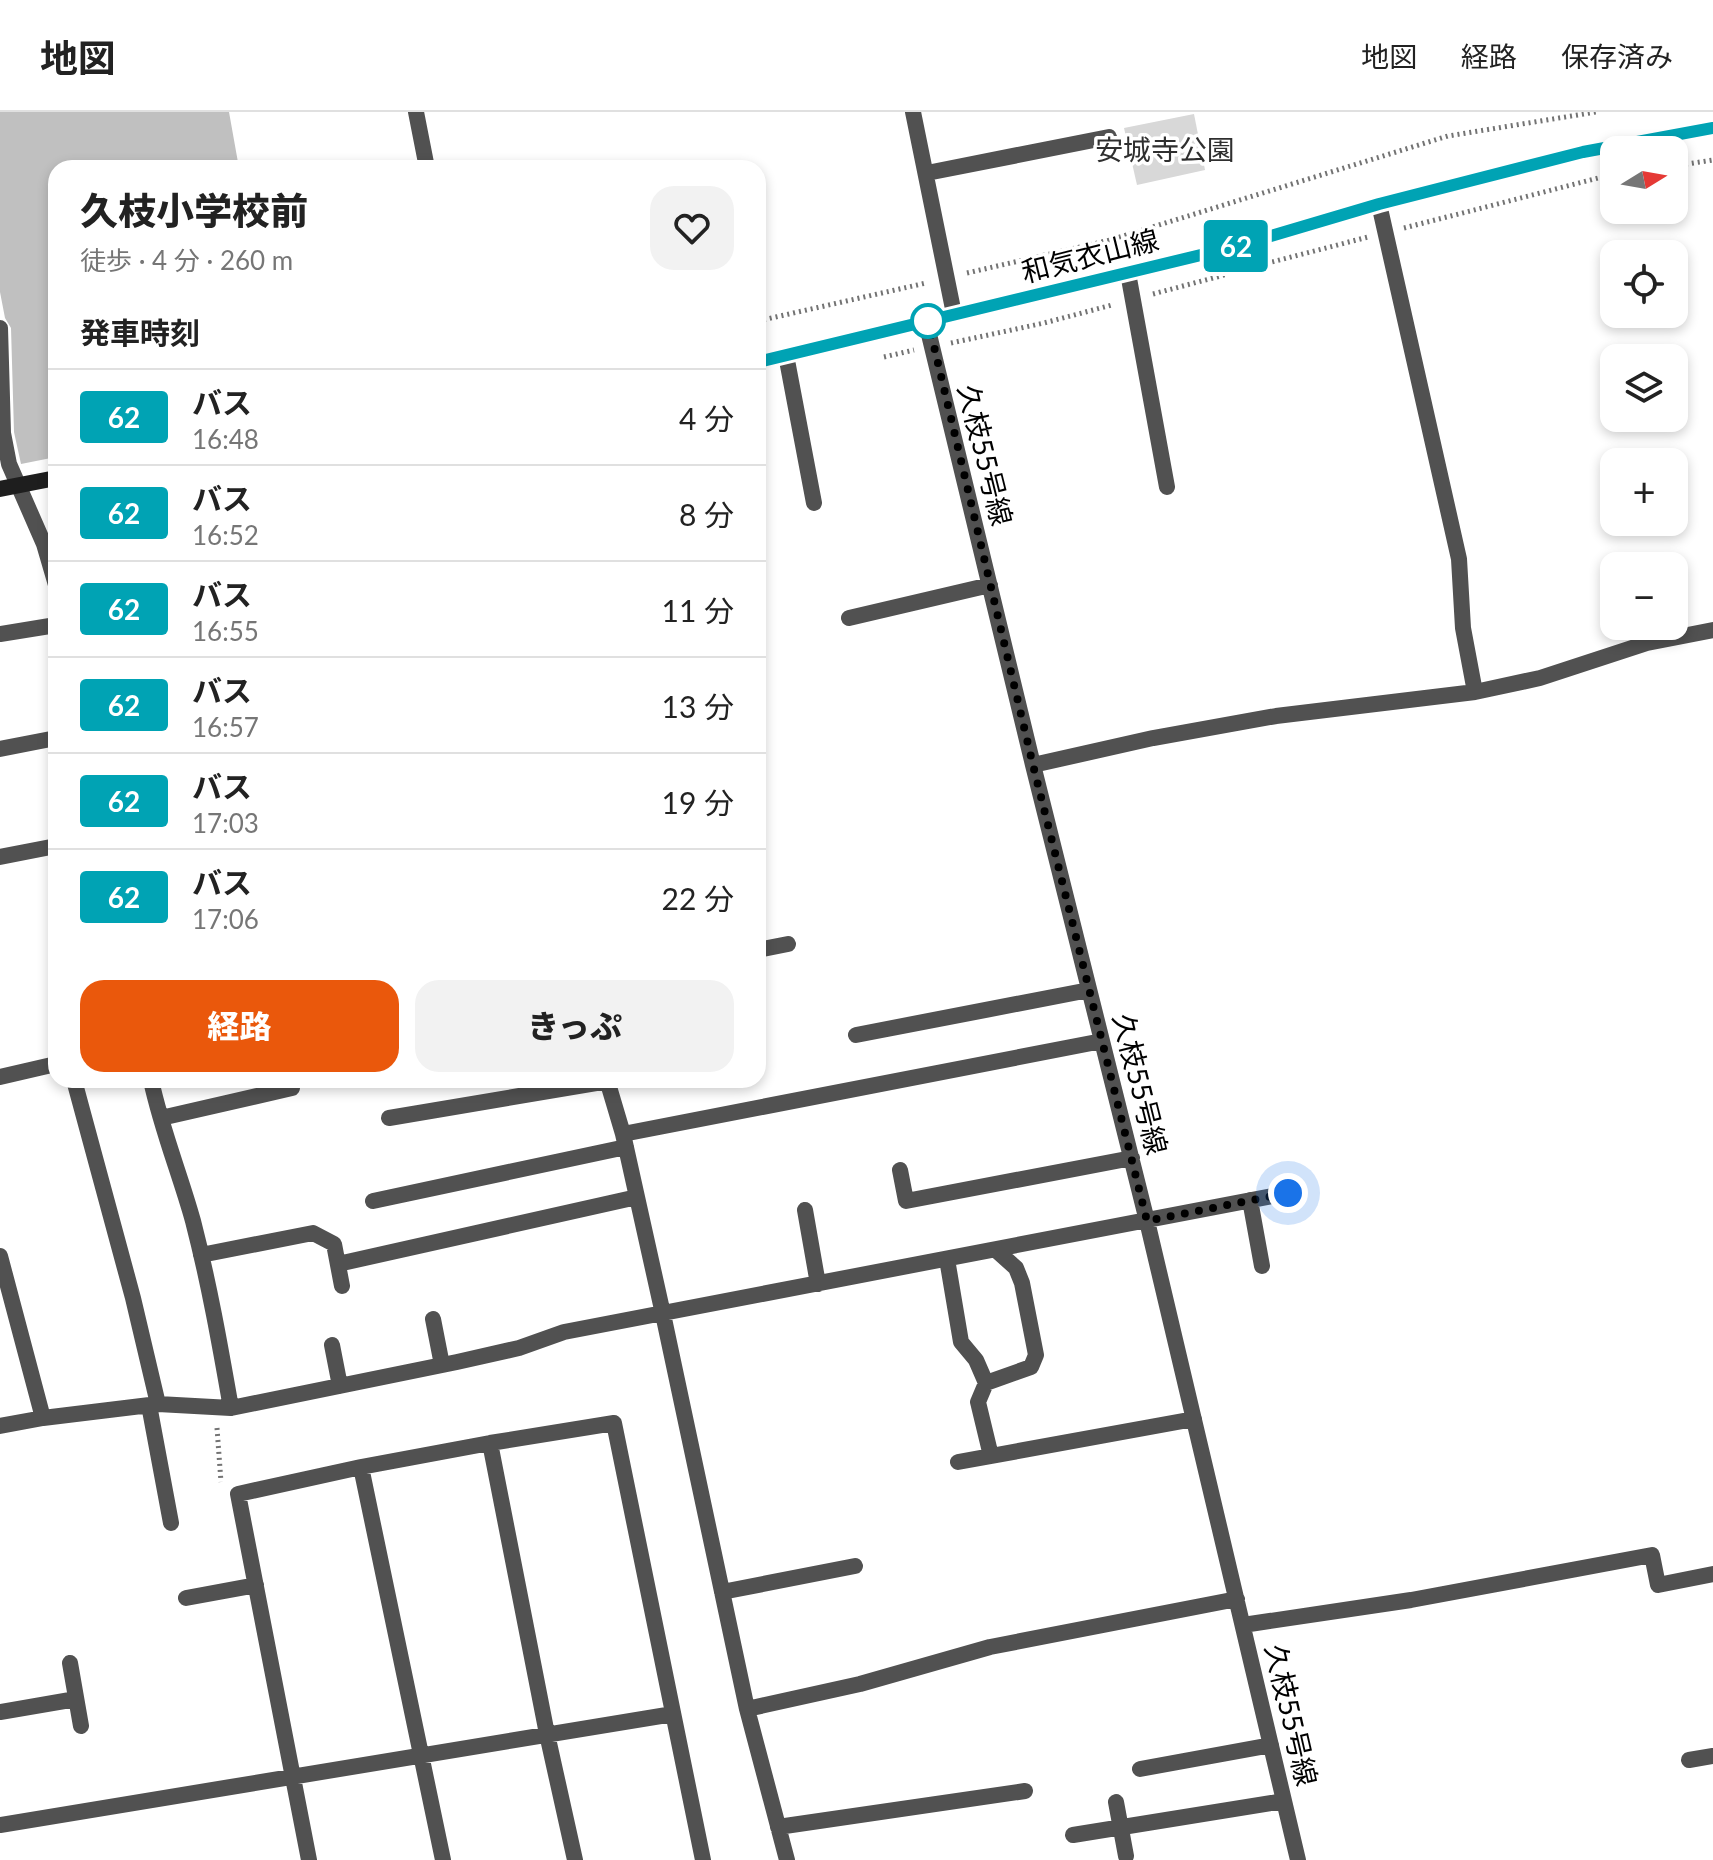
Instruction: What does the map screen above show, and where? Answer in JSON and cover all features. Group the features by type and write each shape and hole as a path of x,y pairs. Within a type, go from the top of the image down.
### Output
{"main road":[{"name":"和気衣山線","path":"766,360 1234,247 1379,204 1583,152 1713,128"},
{"path":"0,489 48,480"}],"street":[{"path":"416,112 425,160"},
{"path":"913,112 954,314"},
{"path":"927,173 1109,137"},
{"path":"1379,204 1459,559 1463,628 1475,692"},
{"path":"1128,273 1167,487"},
{"name":"久枝55号線","path":"926,322 1132,1158 1298,1860"},
{"path":"0,328 3,433 9,464 48,558"},
{"path":"786,355 814,503"},
{"path":"849,618 990,585"},
{"path":"0,634 48,626"},
{"path":"1033,765 1153,738 1276,716 1475,692 1540,678 1647,643 1713,630"},
{"path":"0,749 48,740"},
{"path":"0,857 48,848"},
{"path":"766,946 788,944"},
{"path":"856,1035 1089,990"},
{"path":"373,1201 624,1140 1102,1041"},
{"path":"0,1077 48,1066"},
{"path":"76,1088 133,1298 171,1523"},
{"path":"153,1088 201,1255 231,1408"},
{"path":"161,1118 292,1088"},
{"path":"389,1118 567,1088"},
{"path":"610,1088 663,1314 747,1709 787,1860"},
{"path":"900,1170 906,1201 1132,1158"},
{"path":"0,1426 153,1405 231,1408 519,1348 564,1332 1288,1193"},
{"path":"338,1264 637,1197"},
{"path":"1250,1200 1262,1266"},
{"path":"805,1210 818,1284"},
{"path":"201,1255 313,1233 334,1244 342,1286"},
{"path":"986,1383 1031,1367 1036,1355 1022,1283 1016,1268 996,1250"},
{"path":"0,1256 43,1418"},
{"path":"947,1259 961,1342 976,1360 986,1383 978,1402 991,1456"},
{"path":"433,1319 442,1365"},
{"path":"332,1345 340,1386"},
{"path":"958,1462 1194,1419"},
{"path":"309,1860 238,1494 361,1467 614,1423 703,1860"},
{"path":"490,1443 575,1860"},
{"path":"361,1467 443,1860"},
{"path":"1243,1625 1411,1600 1652,1555 1658,1585 1713,1574"},
{"path":"722,1592 855,1566"},
{"path":"186,1598 256,1585"},
{"path":"747,1709 860,1684 990,1647 1237,1599"},
{"path":"70,1663 81,1726"},
{"path":"0,1712 76,1699"},
{"path":"0,1825 673,1714"},
{"path":"1140,1769 1271,1745"},
{"path":"1689,1760 1713,1756"},
{"path":"778,1827 1025,1791"},
{"path":"1073,1835 1284,1801"},
{"path":"1116,1802 1126,1856"}],"path":[{"path":"957,275 1110,240 1448,136 1596,112"},
{"path":"1688,164 1713,160"},
{"path":"766,319 926,282"}],"green space":[{"name":"安城寺公園","path":"1194,114 1205,170 1137,185 1124,128"}],"building":[{"path":"0,112 229,112 238,160 48,160 48,459 21,464 14,432 11,328 5,318 0,292"}],"bus line":[{"name":"62","path":"766,360 1234,247 1379,204 1583,152 1713,128"}],"route":[{"path":"928,321 1033,765 1147,1221 1288,1193"}]}
